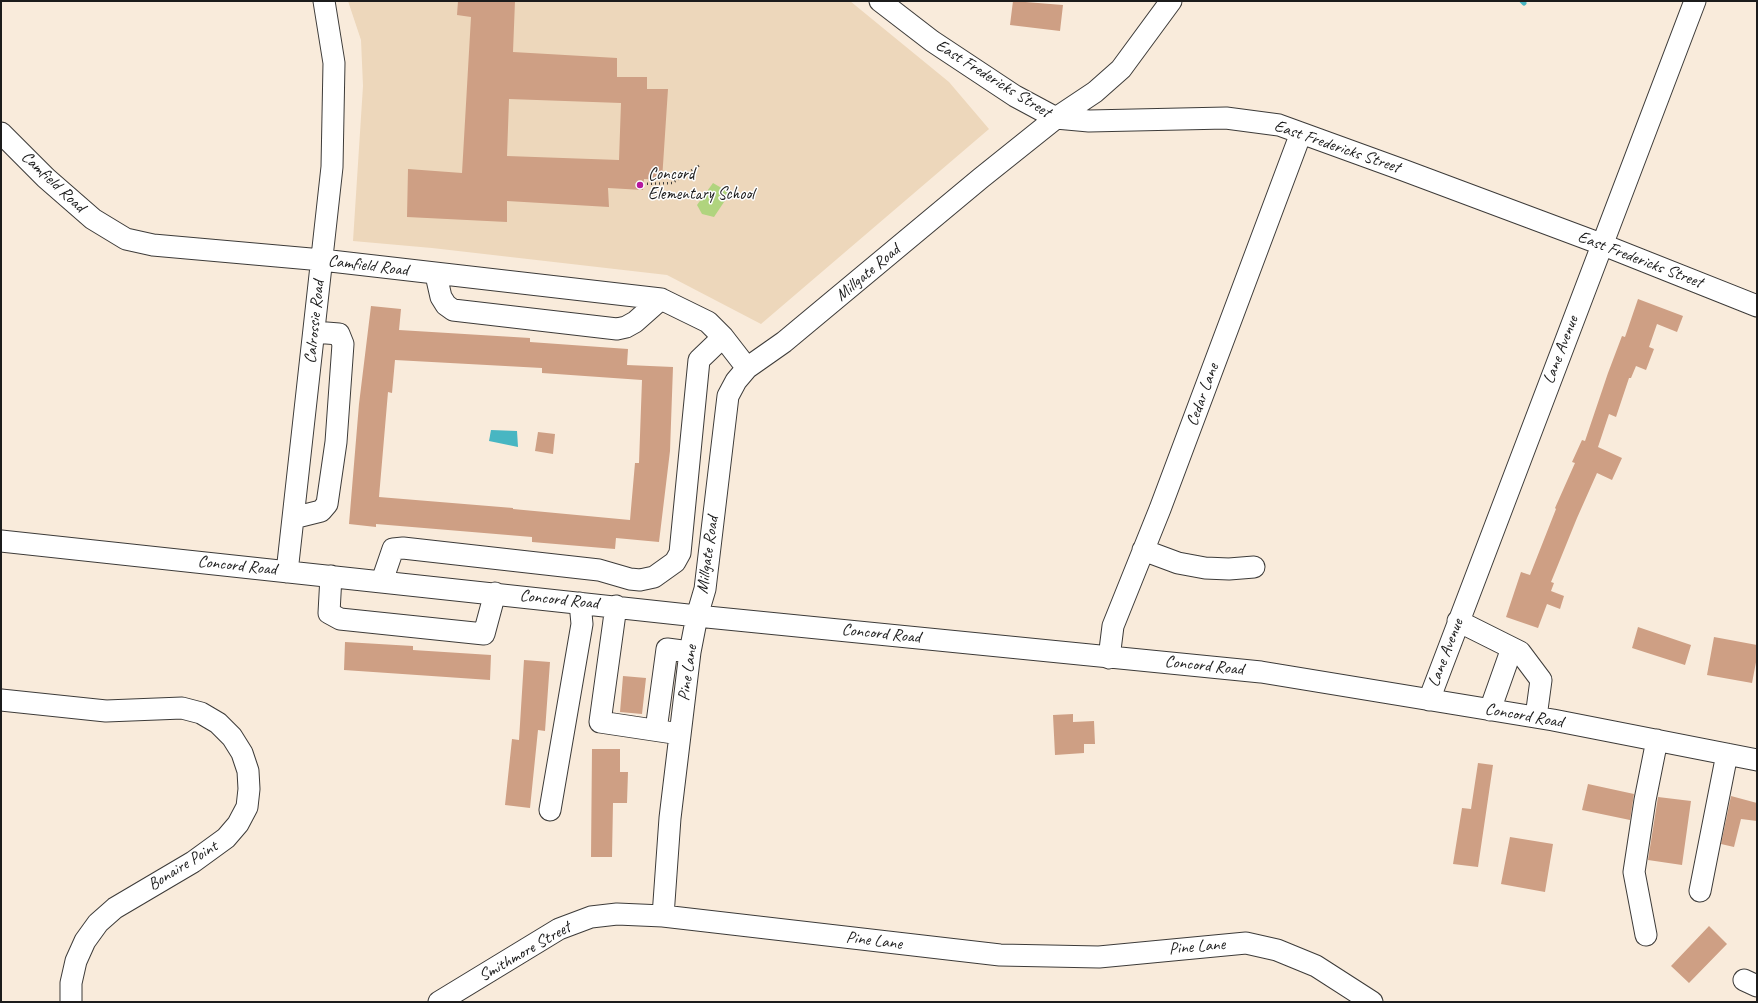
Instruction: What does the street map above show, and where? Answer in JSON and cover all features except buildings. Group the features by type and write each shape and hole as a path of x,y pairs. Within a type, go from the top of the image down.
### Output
{"street":[{"name":"Calrossie Road","path":"287,572 332,167 334,63 324,1"},
{"name":"East Fredericks Street","path":"880,1 932,41 1015,96 1056,118 1089,121 1226,118 1279,125 1601,244 1757,306"},
{"name":"Millgate Road","path":"697,616 705,589 728,396 736,381 747,368 790,337 981,178 1056,118 1095,92 1121,69 1171,1"},
{"name":"Lane Avenue","path":"1429,700 1601,244 1695,1"},
{"name":"Camfield Road","path":"1,133 46,178 93,219 126,238 153,245 322,260 436,275 661,299 708,322 723,337 747,368"},
{"name":"Cedar Lane","path":"1109,658 1113,626 1301,133"},
{"path":"436,275 441,297 446,305 453,310 617,329 626,327 635,322 661,299"},
{"path":"293,518 321,511 327,504 336,442 343,344 339,334 314,332"},
{"path":"382,581 393,549 404,548 599,570 630,579 640,580 654,577 675,562 680,553 699,360 723,337"},
{"name":"Concord Road","path":"1,541 697,616 1262,672 1536,717 1757,760"},
{"path":"1143,550 1178,562 1204,568 1228,569 1254,567"},
{"path":"331,576 329,613 340,619 484,634 495,594"},
{"path":"630,579 622,607 600,722 680,734"},
{"path":"550,810 582,624 580,603"},
{"name":"Pine Lane","path":"697,616 690,652 670,818 664,916 1000,955 1099,957 1246,943 1277,950 1316,966 1372,1002"},
{"path":"1458,621 1520,652 1541,680 1536,717"},
{"path":"1490,710 1512,648"},
{"path":"656,730 667,649 690,652"},
{"name":"Bonaire Point","path":"1,700 106,711 182,708 201,713 218,723 232,737 242,753 248,771 250,789 247,807 238,824 226,838 193,862 115,908 98,923 85,941 76,961 71,983 71,1002"},
{"path":"1646,935 1634,872 1645,800 1657,740"},
{"path":"1700,891 1727,754"},
{"name":"Smithmore Street","path":"439,1002 559,929 592,917 618,914 664,916"}],"path":[{"path":"643,184 672,183 700,165"}],"shaded area":[{"name":"Concord Elementary School","path":"348,1 850,1 949,82 989,129 761,324 667,275 432,248 353,241 363,86 361,40"}],"green space":[{"path":"713,183 730,193 714,217 702,214 697,205"}],"water":[{"path":"491,430 517,431 518,447 489,441"}],"place":[{"name":"Concord Elementary School","path":"640,185"}]}
